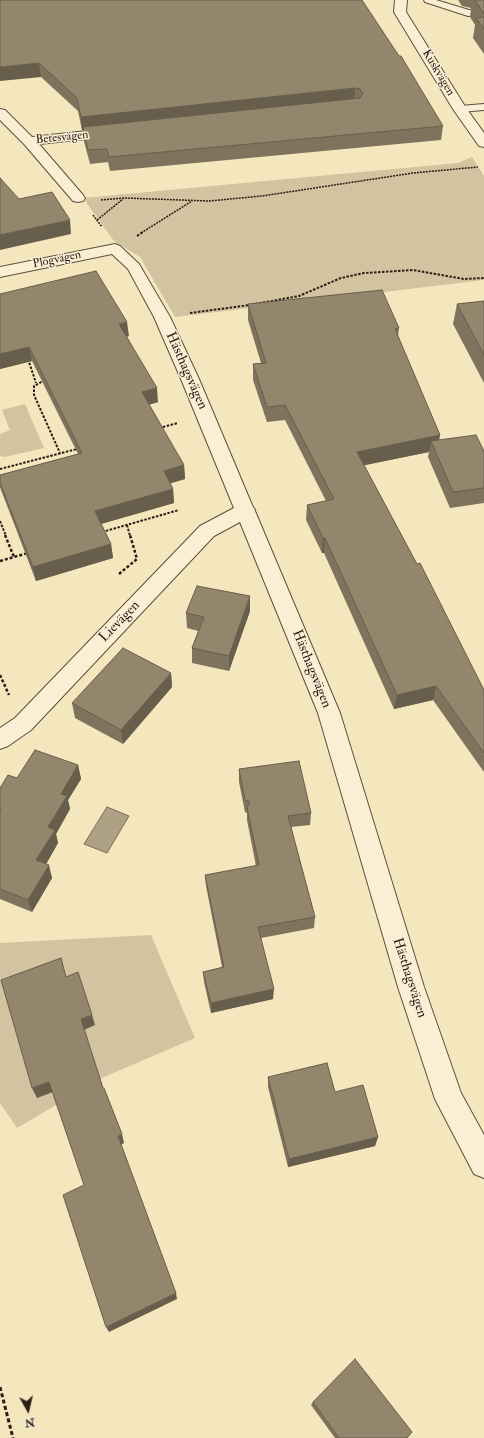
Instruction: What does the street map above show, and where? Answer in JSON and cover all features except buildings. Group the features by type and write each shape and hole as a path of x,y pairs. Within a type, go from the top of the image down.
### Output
{"street":[{"name":"Kuskvägen","path":"401,0 400,12 460,109 484,143"},
{"path":"0,113 29,141 78,198"},
{"name":"Betesvägen","path":"29,141 131,130"},
{"name":"Plogvägen","path":"0,272 115,249"},
{"name":"Hästhagsvägen","path":"115,249 134,267 162,317 246,510 329,713 411,987 449,1098 484,1164"},
{"name":"Lievägen","path":"0,740 23,724 207,531 246,510"}],"lane":[{"path":"428,0 468,13 484,12"},
{"path":"460,109 484,107"}],"path":[{"path":"95,200 124,198 209,201 262,196 413,172 484,166"},
{"path":"97,220 124,198"},
{"path":"89,210 115,249 192,201"},
{"path":"162,317 299,296 341,278 364,273 413,270 464,279 484,278"},
{"path":"27,357 36,383 34,386 34,395 60,453"},
{"path":"36,383 47,379"},
{"path":"155,429 206,416"},
{"path":"0,469 82,448"},
{"path":"97,534 179,510"},
{"path":"0,521 14,557"},
{"path":"119,574 137,559 127,525"},
{"path":"0,561 29,553"},
{"path":"0,1387 13,1438"}],"shaded area":[{"path":"472,157 484,176 484,280 175,317 140,257 114,241 83,198 458,163"},
{"path":"25,404 44,448 5,457 0,456 0,434 10,430 2,410"},
{"path":"107,807 129,816 107,853 84,844"},
{"path":"151,935 195,1038 104,1077 17,1128 0,1103 0,943"}]}
